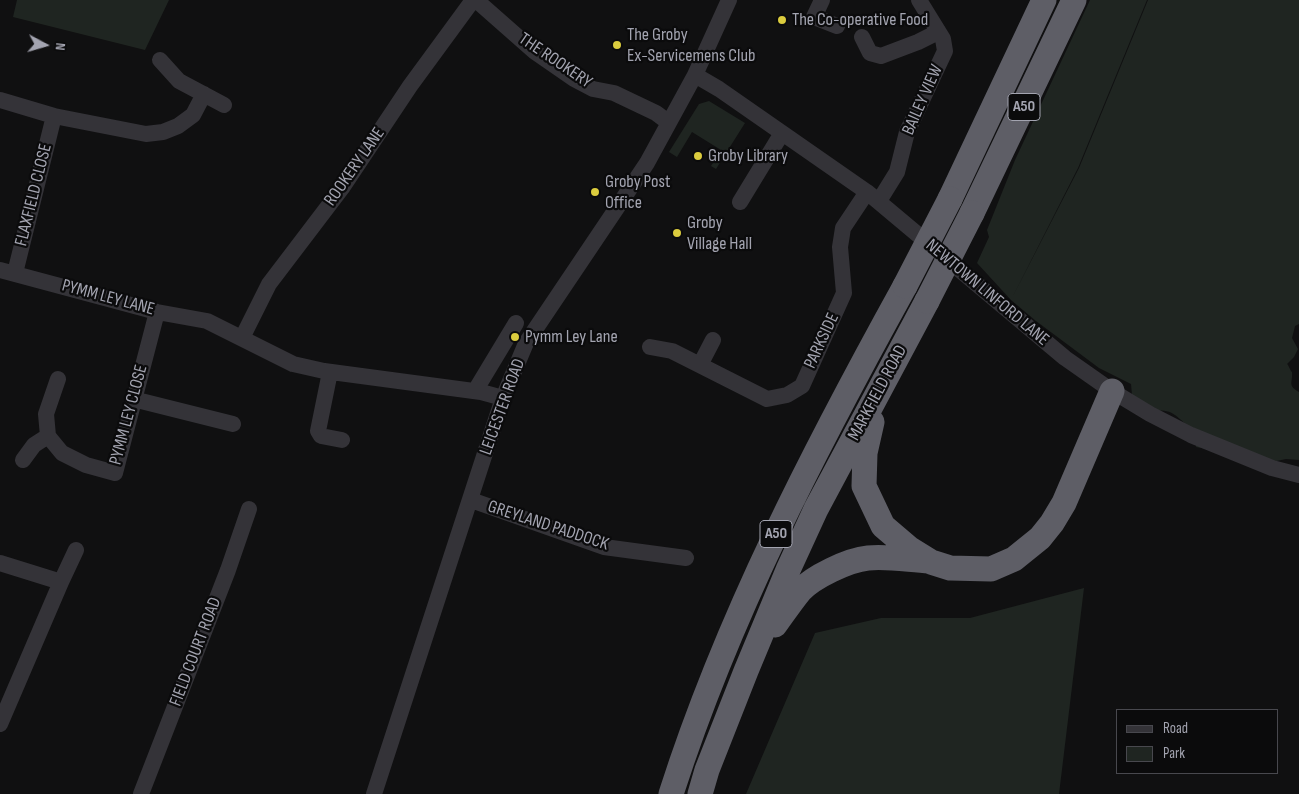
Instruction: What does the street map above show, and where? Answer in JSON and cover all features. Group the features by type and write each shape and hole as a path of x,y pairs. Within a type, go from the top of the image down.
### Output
{"highway":[{"name":"MARKFIELD ROAD","path":"670,794 704,700 744,603 786,511 950,199 1044,0"},
{"name":"MARKFIELD ROAD","path":"700,794 707,770 746,671 788,570 816,509 972,213 1074,0"},
{"path":"881,387 865,452 864,486 883,526 910,549 931,562"},
{"path":"746,671 782,614 801,590 843,564 867,558 892,558 931,562 950,568 991,569 1014,559 1040,538 1064,503 1112,391"}],"street":[{"name":"THE ROOKERY","path":"474,0 535,52 574,79 593,89 614,93 656,113 668,122"},
{"name":"ROOKERY LANE","path":"242,338 269,284 342,188 410,86 474,0"},
{"name":"LEICESTER ROAD","path":"374,794 503,398 526,342 647,163 695,75 729,0"},
{"path":"822,0 814,17 837,26"},
{"name":"BAILEY VIEW","path":"873,196 897,172 907,132 945,51 943,39 919,0"},
{"path":"862,37 870,53 881,56 938,32"},
{"path":"160,60 178,81 224,105"},
{"name":"NEWTOWN LINFORD LANE","path":"695,75 719,89 873,196 1065,358 1112,391 1150,414 1191,435 1272,468 1299,475"},
{"path":"0,100 54,116 146,134 163,132 178,126 193,115 204,94"},
{"name":"FLAXFIELD CLOSE","path":"7,271 54,116"},
{"path":"740,202 782,133"},
{"name":"PARKSIDE","path":"650,347 672,351 766,399 787,395 802,386 844,293 840,247 843,228 873,196"},
{"name":"PYMM LEY LANE","path":"7,271 157,312 207,321 293,364 330,372 475,391 503,398"},
{"name":"PYMM LEY CLOSE","path":"48,436 62,454 86,466 115,472 157,312"},
{"path":"475,391 516,324"},
{"path":"700,365 713,340"},
{"path":"330,372 318,431 321,436 342,440"},
{"path":"23,460 34,445 48,436 46,414 58,379"},
{"path":"133,399 233,424"},
{"path":"469,505 603,557 657,566"},
{"name":"GREYLAND PADDOCK","path":"469,505 604,547 686,558"},
{"name":"FIELD COURT ROAD","path":"141,794 215,604 249,509"},
{"path":"0,724 60,582 76,550"},
{"path":"0,563 60,582"}],"green space":[{"path":"17,0 169,0 145,50 13,17"},
{"path":"1090,0 1147,0 1078,168 1012,298 1079,168 1148,0 1299,0 1299,324 1295,326 1292,338 1298,349 1294,357 1287,364 1292,372 1291,384 1299,392 1299,460 1286,459 1272,462 1196,447 1196,431 1168,411 1156,411 1132,395 1131,384 1099,368 1036,321 1011,300 977,263 989,237 987,230 1015,160"},
{"path":"709,101 745,123 716,169 711,166 721,150 692,132 677,157 669,152 699,104"},
{"path":"1084,588 1059,794 746,794 815,633 881,618 970,618"}],"place":[{"name":"The Co-operative Food","path":"782,20"},
{"name":"The Groby Ex-Servicemens Club","path":"617,45"},
{"name":"Groby Library","path":"698,156"},
{"name":"Groby Post Office","path":"595,192"},
{"name":"Groby Village Hall","path":"677,233"},
{"name":"Pymm Ley Lane","path":"515,337"}]}
